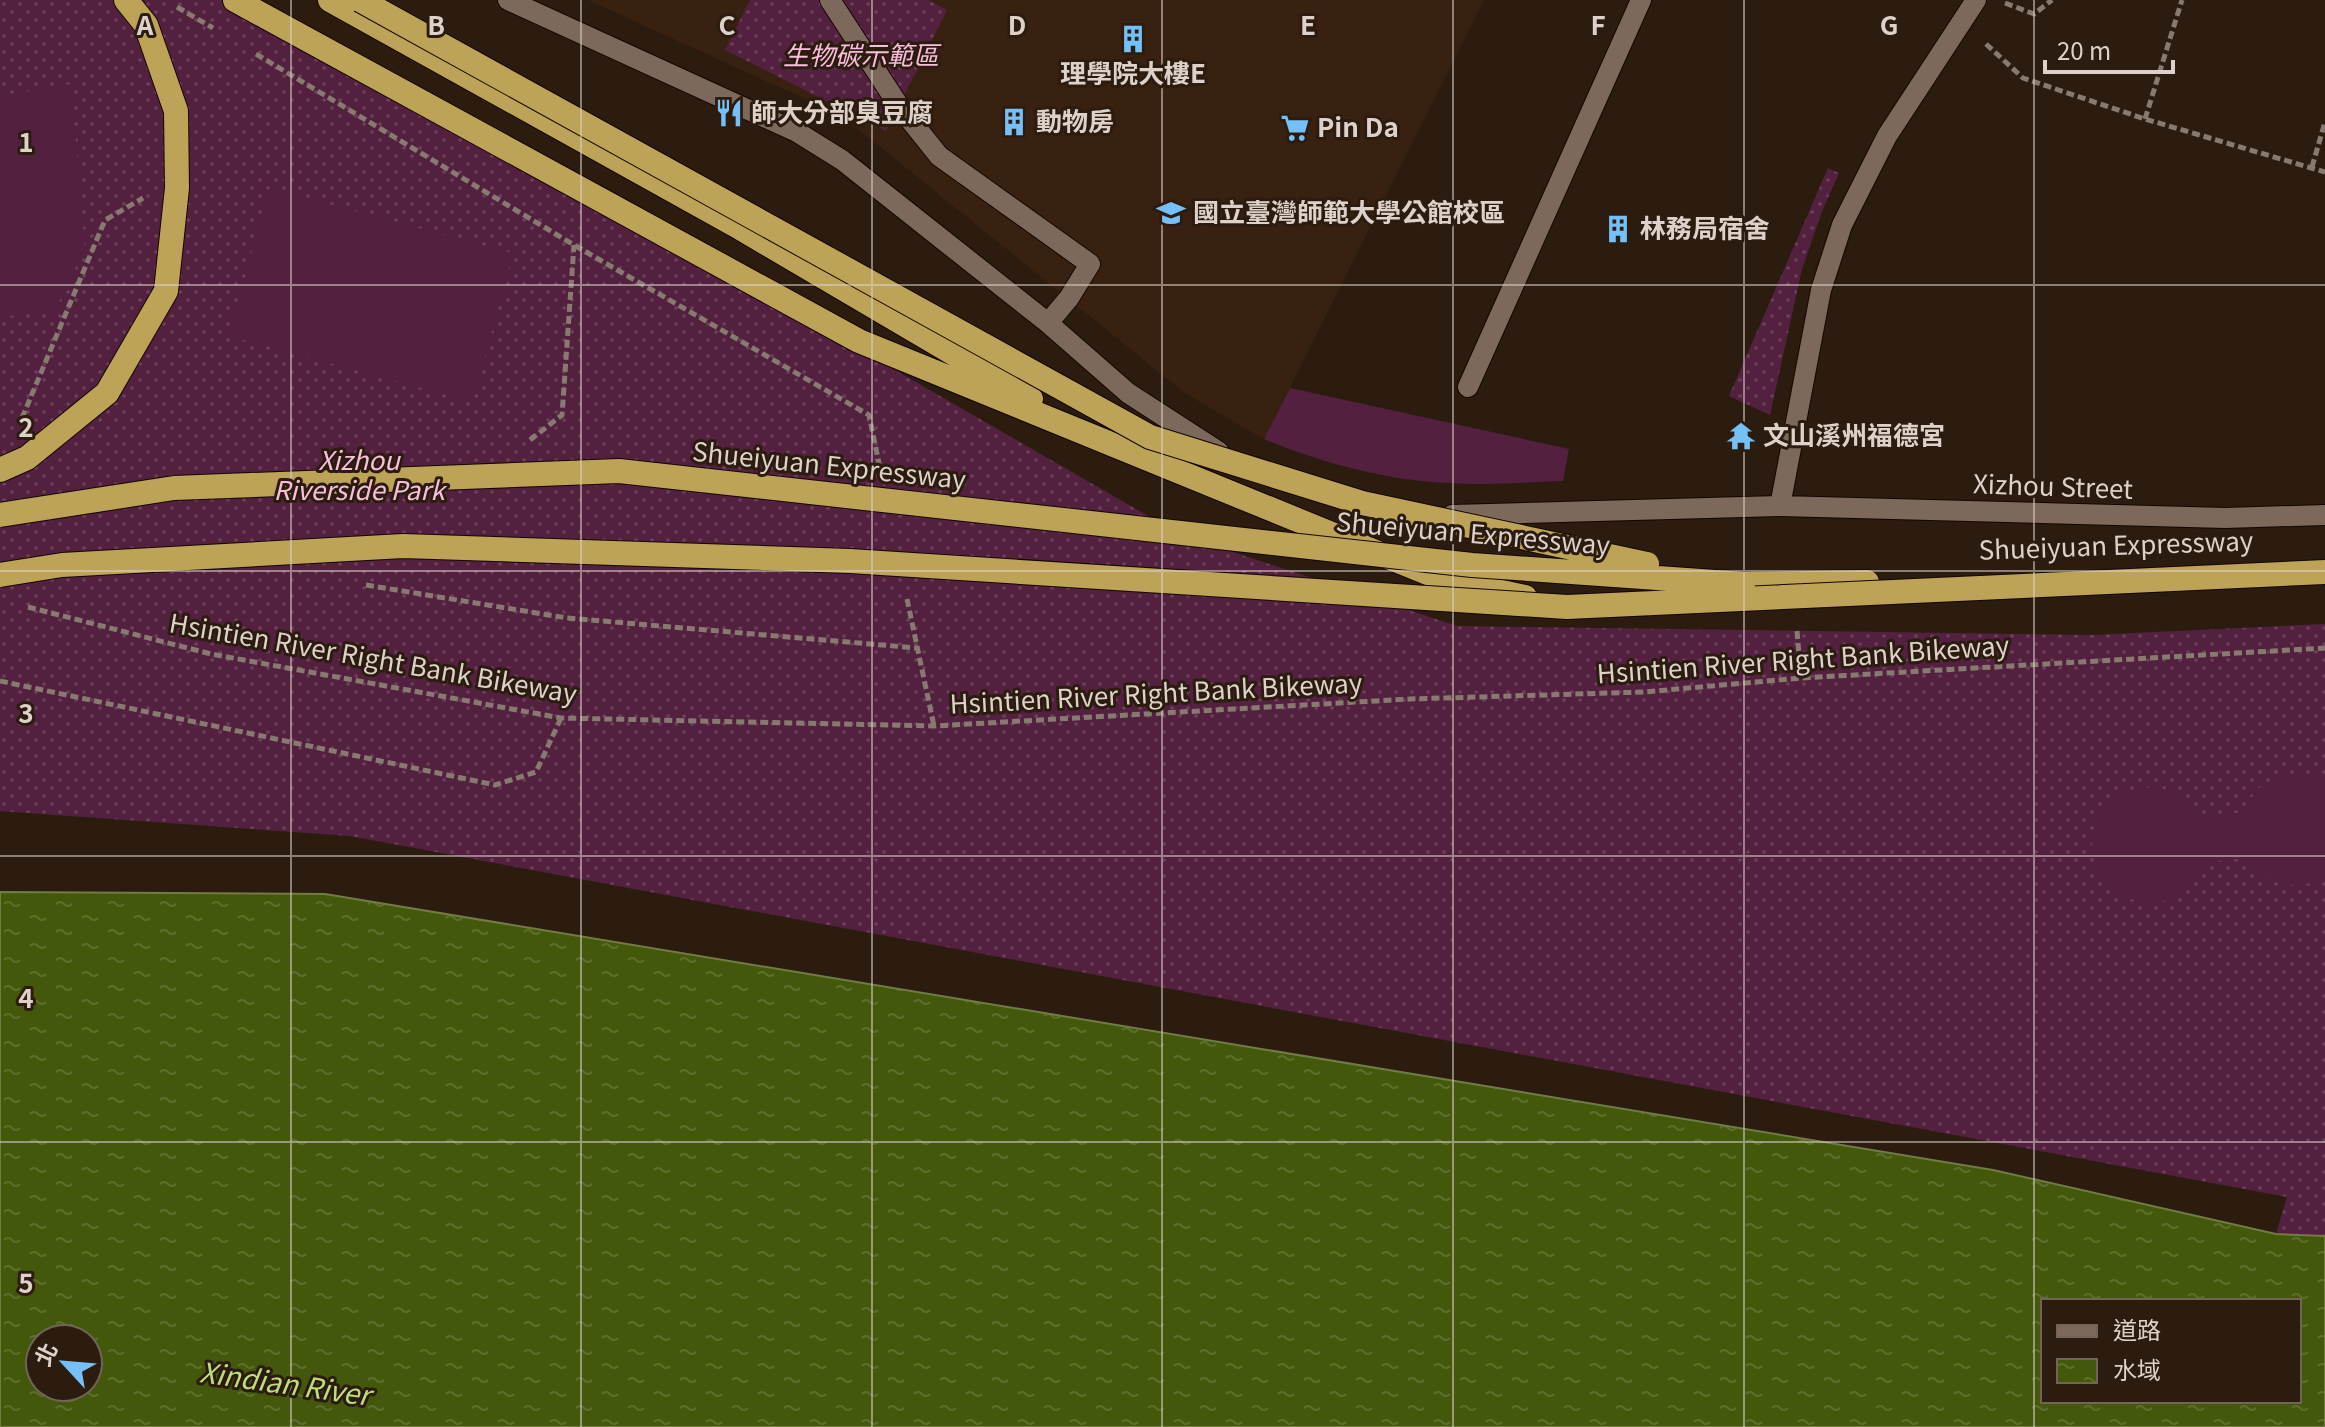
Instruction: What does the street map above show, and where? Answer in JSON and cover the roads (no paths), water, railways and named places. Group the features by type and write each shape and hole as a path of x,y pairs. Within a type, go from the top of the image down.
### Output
{"highway":[{"path":"0,470 27,458 107,393 166,291 177,188 176,111 146,25 126,0"},
{"path":"235,0 859,341 1442,579 1567,607"},
{"path":"330,0 829,279 1098,439"},
{"path":"360,0 1150,437 1362,503 1743,584"},
{"path":"0,515 174,488 619,471 1472,565 1743,584"},
{"path":"0,575 78,564 403,546 850,561 1567,607"},
{"name":"Shueiyuan Expressway","path":"1743,584 2064,580 2325,565"},
{"name":"Shueiyuan Expressway","path":"1567,607 2325,572"}],"street":[{"name":"Xizhou Street","path":"508,0 797,132 842,160 1048,323 1128,393 1205,445 1276,481 1351,502 1461,516 1780,506 2225,518 2325,515"},
{"path":"830,0 899,106 939,156 1090,264 1069,298 1048,323"},
{"path":"1468,387 1641,0"},
{"path":"1780,506 1821,290 1842,225 1887,136 1976,0"}],"water":[{"name":"Xindian River","path":"0,892 325,894 1993,1170 2276,1234 2325,1236 2325,1427 0,1427"}],"place":[{"name":"理學院大樓E","path":"1133,39"},
{"name":"師大分部臭豆腐","path":"729,113"},
{"name":"動物房","path":"1014,122"},
{"name":"Pin Da","path":"1295,128"},
{"name":"國立臺灣師範大學公館校區","path":"1171,213"},
{"name":"林務局宿舍","path":"1618,229"},
{"name":"文山溪州福德宮","path":"1741,436"}],"park label":[{"name":"生物碳示範區","path":"861,56"},
{"name":"Xizhou Riverside Park","path":"359,476"}]}
